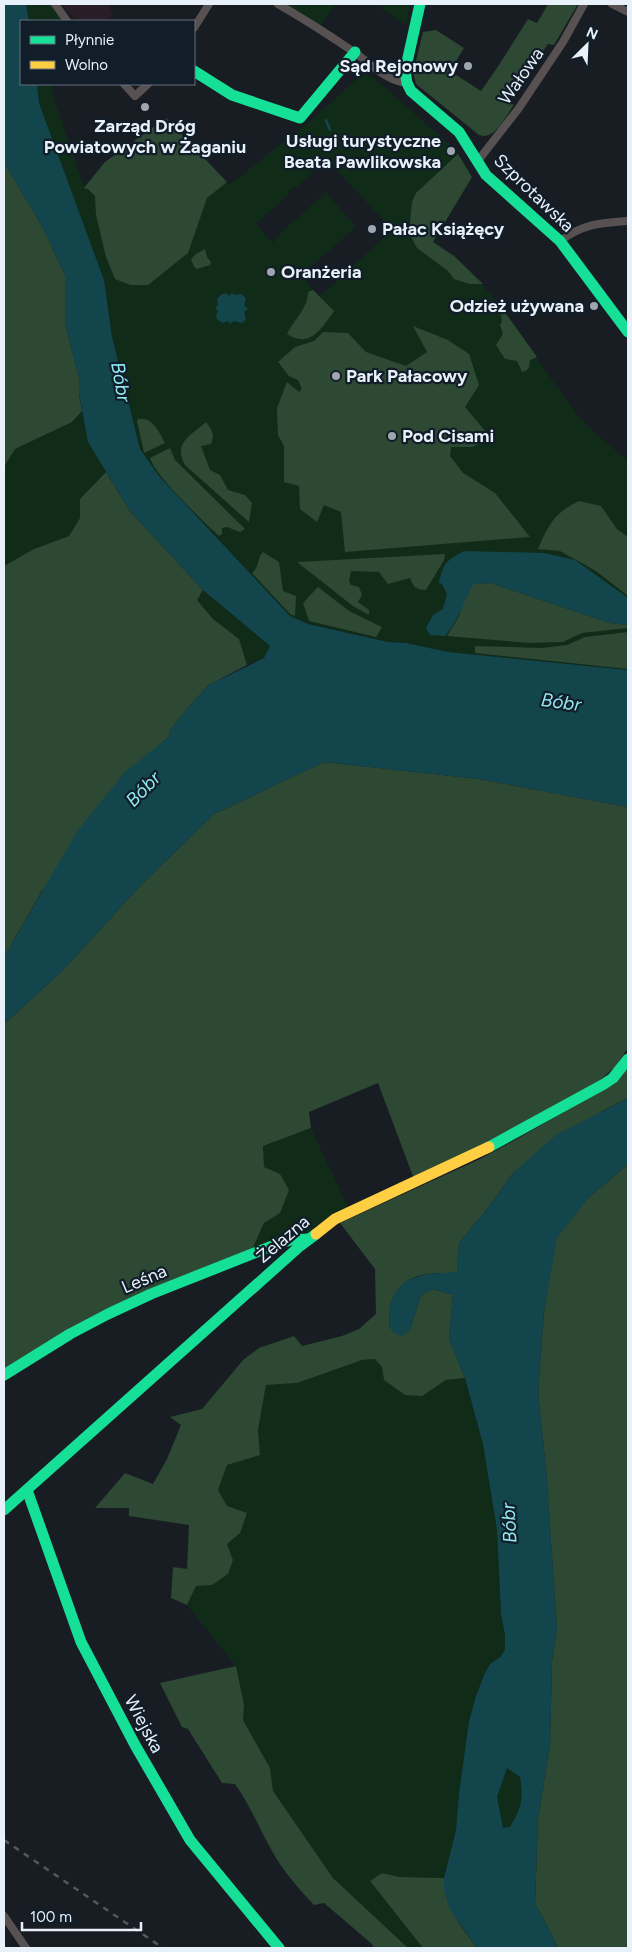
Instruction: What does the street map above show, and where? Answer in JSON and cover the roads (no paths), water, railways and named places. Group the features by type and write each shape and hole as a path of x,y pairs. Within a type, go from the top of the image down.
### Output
{"street":[{"path":"55,4 66,20"},
{"path":"195,26 209,4"},
{"path":"278,4 355,52 384,74 406,83 405,68 420,4"},
{"name":"Wałowa","path":"477,162 519,108 563,42 584,4"},
{"path":"612,4 628,12"},
{"path":"195,72 232,94 300,118 328,87 355,52"},
{"name":"Szprotawska","path":"406,83 415,95 459,132 486,175 560,241 628,332"},
{"path":"125,85 135,96 147,85"},
{"path":"560,241 586,226 628,221"},
{"name":"Żelazna","path":"4,1510 309,1239 334,1219 500,1142 604,1084 613,1078 628,1059"},
{"name":"Leśna","path":"4,1375 86,1325 151,1294 277,1244 291,1240 309,1239"},
{"name":"Wiejska","path":"27,1490 81,1642 134,1745 190,1840 279,1948"},
{"path":"4,1916 26,1948"}],"water":[{"name":"Bóbr","path":"4,4 26,4 29,20 20,20 20,85 37,85 39,103 104,280 112,337 140,449 159,476 290,616 308,624 388,642 406,643 448,652 628,670 628,807 479,779 324,762 214,814 140,886 62,971 4,1024 4,957 78,830 125,772 170,736 169,732 209,685 264,658 270,646 203,590 130,511 88,442 79,393 79,378 65,323 65,275 43,228 4,162"},
{"path":"226,293 229,296 232,293 235,295 241,294 246,298 244,305 248,309 244,312 246,319 242,323 234,321 230,324 228,321 223,323 218,320 216,316 218,311 215,308 218,305 217,299"},
{"path":"464,551 544,553 575,560 628,598 628,625 610,623 491,583 473,584 457,618 445,636 430,635 426,628 433,615 443,609 447,594 442,584 439,583 444,566 453,557"},
{"name":"Bóbr","path":"628,1098 628,1164 588,1198 557,1238 544,1311 538,1392 546,1469 557,1629 552,1661 550,1744 538,1819 535,1903 558,1948 477,1948 450,1910 444,1890 444,1878 456,1830 469,1721 484,1675 490,1664 500,1657 505,1650 505,1635 501,1614 497,1530 483,1444 465,1378 449,1338 453,1295 433,1289 421,1295 410,1330 402,1336 394,1333 389,1327 390,1309 396,1293 409,1280 436,1273 457,1272 459,1243 488,1208 513,1173 556,1135","holes":["507,1768 520,1777 522,1791 519,1809 510,1827 503,1828 497,1797"]}],"waterway":[{"path":"326,120 330,130"}],"railway":[{"path":"4,1840 163,1948"}],"place":[{"name":"Sąd Rejonowy","path":"468,66"},
{"name":"Zarząd Dróg Powiatowych w Żaganiu","path":"145,107"},
{"name":"Usługi turystyczne Beata Pawlikowska","path":"451,151"},
{"name":"Pałac Książęcy","path":"372,229"},
{"name":"Oranżeria","path":"271,272"},
{"name":"Odzież używana","path":"594,306"},
{"name":"Park Pałacowy","path":"336,376"},
{"name":"Pod Cisami","path":"392,436"}]}
